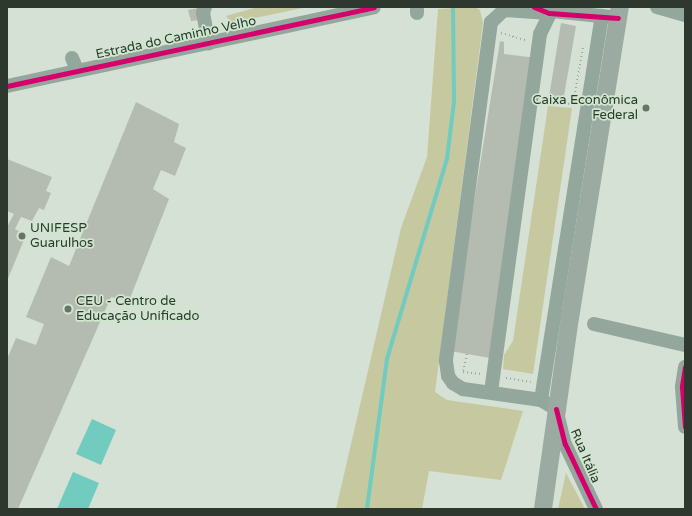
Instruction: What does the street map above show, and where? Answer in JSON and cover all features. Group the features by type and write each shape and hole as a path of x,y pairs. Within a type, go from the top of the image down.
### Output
{"main road":[{"path":"542,509 613,14"},
{"path":"550,509 556,473 556,409"}],"street":[{"path":"205,7 203,13 209,43"},
{"name":"Estrada do Caminho Velho","path":"7,86 74,64 209,43 374,7"},
{"path":"534,7 551,10"},
{"path":"657,7 685,15"},
{"path":"512,9 532,15 539,39"},
{"path":"541,400 613,14 512,9 504,10 496,15 491,22 446,361 448,376 454,383 463,389 541,400 556,409"},
{"path":"491,392 539,39 551,10"},
{"path":"594,324 685,345"},
{"path":"685,367 682,387 685,427"},
{"name":"Rua Itália","path":"556,409 566,444 596,509"}],"path":[{"path":"490,30 539,39"},
{"path":"542,98 544,104 576,104 575,112"}],"green space":[{"path":"258,7 307,7 232,23 226,16"},
{"path":"475,7 480,10 483,23 435,392 447,400 523,411 501,480 429,471 422,509 336,509 401,228 427,157 438,9"},
{"path":"548,106 572,108 533,374 503,369 504,355 513,341"},
{"path":"566,473 585,509 558,509"}],"water":[{"path":"92,419 116,430 101,465 76,454"},
{"path":"73,472 99,483 88,509 57,509"}],"building":[{"path":"198,8 200,20 191,21 188,10"},
{"path":"561,23 576,26 564,96 562,95 562,99 549,97"},
{"path":"500,41 504,42 504,54 537,58 490,358 450,351"},
{"name":"CEU - Centro de Educação Unificado","path":"136,102 179,124 174,142 186,148 175,176 161,170 153,189 169,199 129,301 111,297 18,509 7,509 7,359 16,338 36,345 44,324 26,317 51,257 69,266"},
{"path":"7,159 52,177 46,191 51,193 44,210 39,208 32,221 21,217 15,229 26,235 7,281 7,227 14,214 7,211"}],"waterway":[{"path":"367,509 387,359 447,159 454,102 453,7"}],"cycle path":[{"path":"7,86 374,7"},
{"path":"534,7 549,13 618,18"},
{"path":"685,367 682,387 685,427"},
{"path":"556,409 565,444 596,509"}],"place":[{"name":"Caixa Econômica Federal","path":"646,108"},
{"name":"UNIFESP Guarulhos","path":"22,236"},
{"name":"CEU - Centro de Educação Unificado","path":"68,309"}]}
